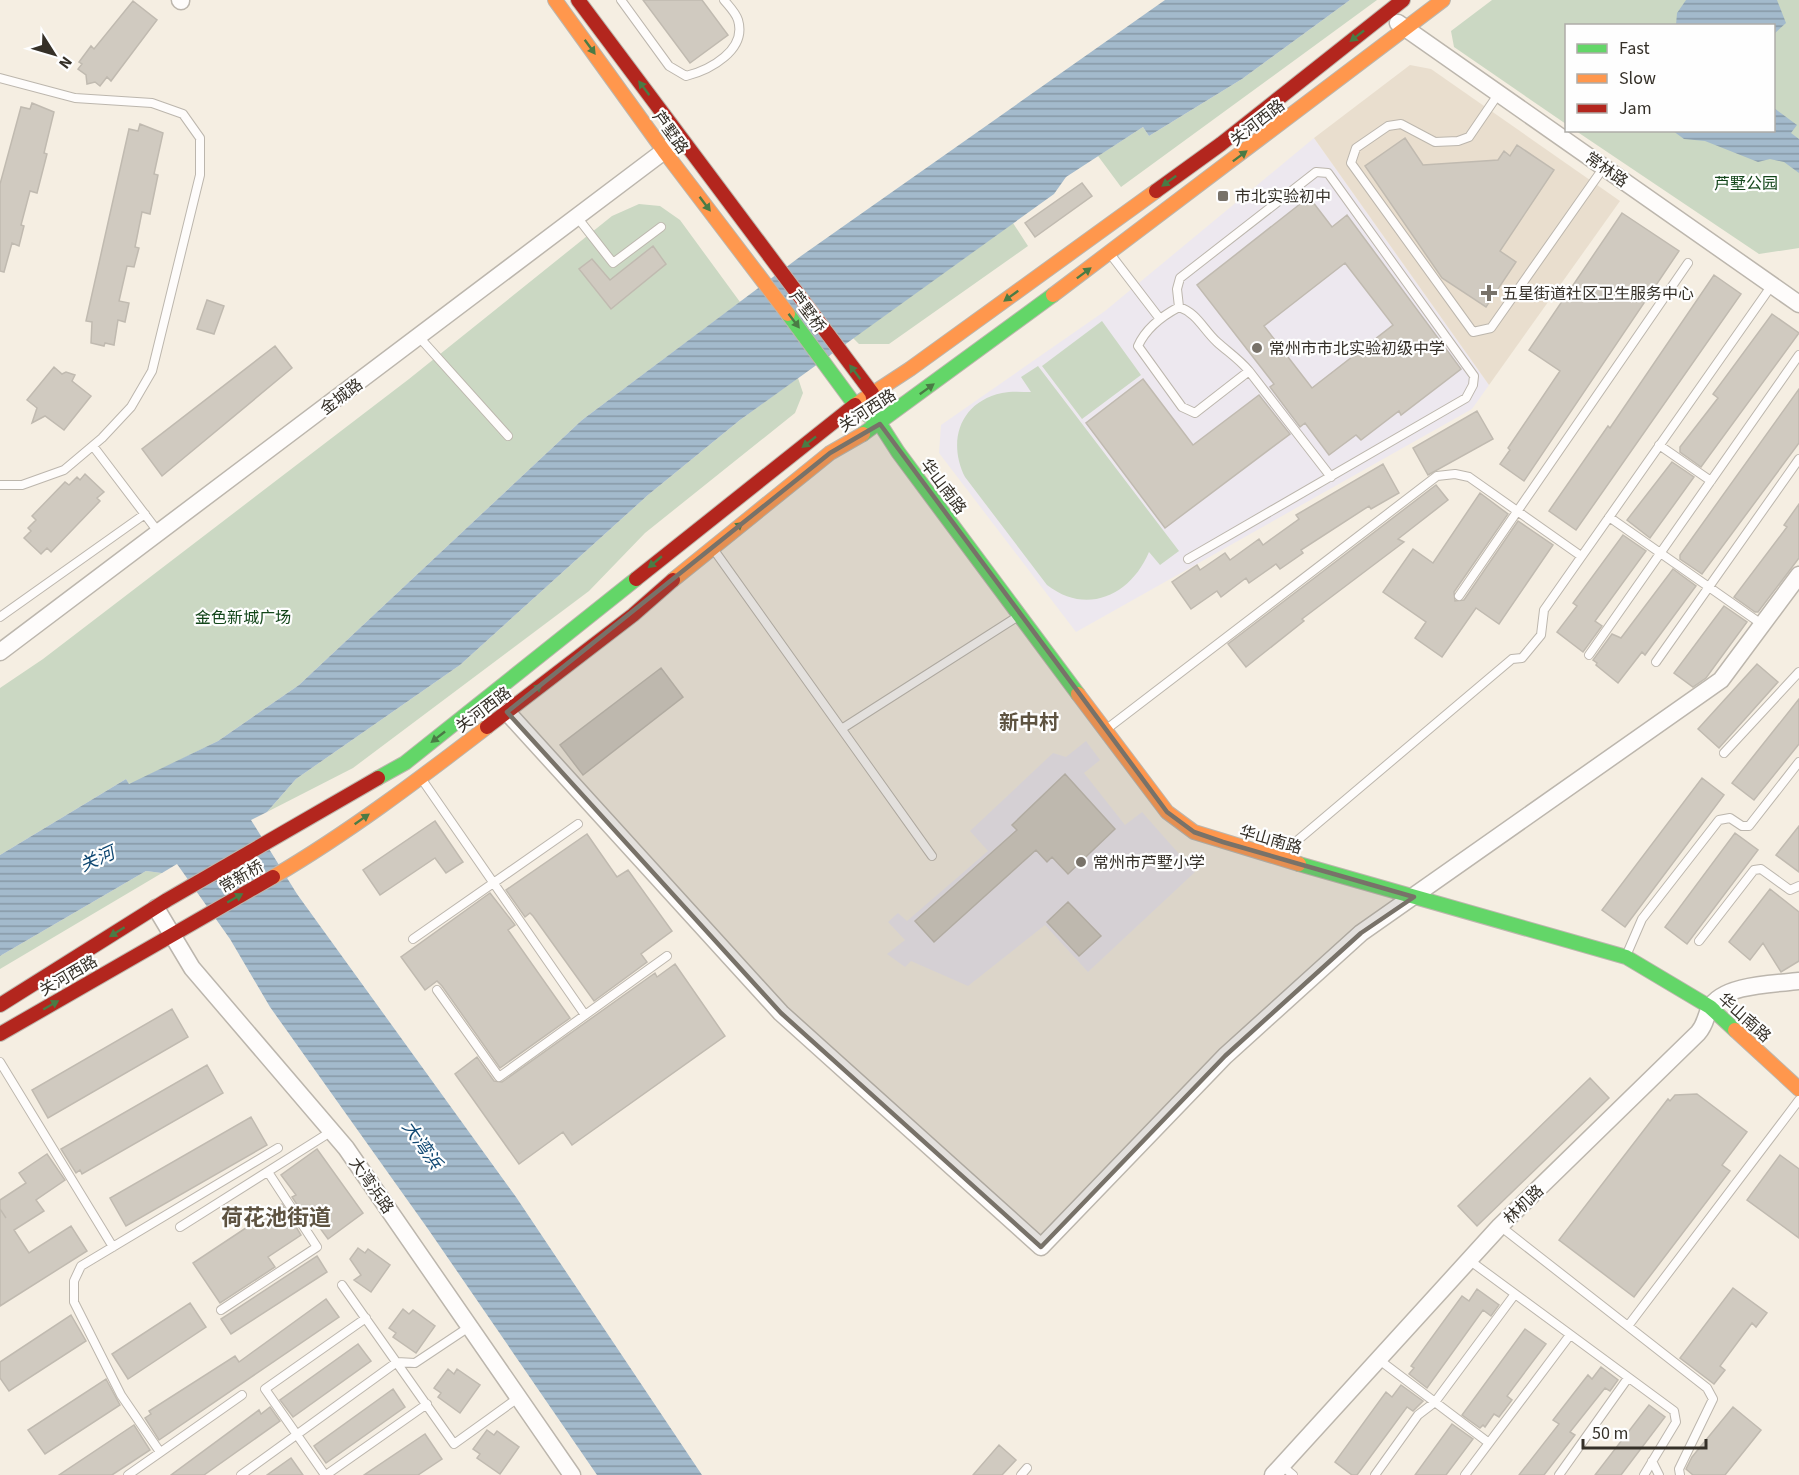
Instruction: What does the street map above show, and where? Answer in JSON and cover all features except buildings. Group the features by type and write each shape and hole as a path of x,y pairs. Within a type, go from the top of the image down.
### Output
{"main road":[{"name":"芦墅路","path":"555,0 664,151 764,281"},
{"name":"芦墅路","path":"578,0 780,270"},
{"name":"关河西路","path":"296,826 405,763 855,405 910,369 1221,144 1403,0"},
{"name":"关河西路","path":"314,853 421,778 633,615 712,547 830,453 880,424 1110,254 1443,0"},
{"name":"芦墅桥","path":"780,270 872,393"},
{"name":"芦墅桥","path":"764,281 855,405"},
{"path":"872,393 880,424"},
{"path":"855,405 880,424"},
{"name":"华山南路","path":"880,424 898,452 1167,812 1176,819 1194,832 1277,858 1626,957 1710,1007 1799,1089"},
{"name":"常新桥","path":"161,904 296,826"},
{"name":"常新桥","path":"178,931 314,853"},
{"name":"关河西路","path":"0,1005 161,904"},
{"name":"关河西路","path":"0,1034 178,931"}],"street":[{"name":"常林路","path":"1385,14 1799,304"},
{"name":"金城路","path":"0,652 160,534 681,138"},
{"path":"507,712 781,1013 1041,1247 1225,1056 1361,933 1721,680 1764,626 1799,575"},
{"name":"大湾浜路","path":"161,904 178,931 192,968 332,1131 572,1475"},
{"path":"1710,1007 1724,994 1744,988 1799,981"},
{"name":"林机路","path":"1282,1472 1378,1359 1500,1226 1698,1033 1707,1023 1710,1007"}],"lane":[{"path":"621,0 669,66 686,76 702,72 732,50 740,36 738,18 724,0"},
{"path":"0,78 75,98 152,103 183,114 200,138 200,175 152,371 131,407 93,446 64,470 22,485 0,484"},
{"path":"1499,93 1469,137 1458,141 1435,142 1401,124 1388,126 1356,148 1351,163 1473,332 1491,328 1604,167"},
{"path":"1179,307 1177,289 1180,278 1316,172 1328,173 1474,376 1473,385 1466,398 1188,559"},
{"path":"577,217 614,263 661,227"},
{"path":"1110,254 1160,319"},
{"path":"1459,596 1688,263"},
{"path":"1277,858 1512,659 1522,658 1541,635 1544,610 1772,285"},
{"path":"1249,371 1195,413 1182,407 1138,346 1143,334 1160,319 1179,307 1190,310 1217,342 1238,357 1249,371 1331,477"},
{"path":"419,337 508,436"},
{"path":"1589,655 1799,356"},
{"path":"1659,445 1711,481"},
{"path":"93,446 160,534"},
{"path":"1656,662 1799,459"},
{"path":"1106,730 1437,476 1455,474 1469,477 1581,556"},
{"path":"0,617 145,514"},
{"path":"1609,517 1764,626"},
{"path":"712,547 932,856"},
{"path":"843,728 1020,615"},
{"path":"1724,753 1799,672"},
{"path":"1626,957 1642,919 1719,820 1730,818 1742,826 1749,826 1799,762"},
{"path":"421,778 585,1015"},
{"path":"413,939 578,824"},
{"path":"1699,941 1754,870 1761,869 1790,890 1799,886"},
{"path":"437,990 499,1077 667,956"},
{"path":"0,1062 113,1247"},
{"path":"1628,1326 1799,1100"},
{"path":"180,1227 332,1131"},
{"path":"160,1452 121,1395 74,1302 74,1281 81,1266 278,1148"},
{"path":"221,1310 317,1247 268,1172"},
{"path":"1500,1226 1707,1388 1713,1399 1679,1469 1680,1475"},
{"path":"1469,1260 1674,1411 1676,1422 1644,1475"},
{"path":"342,1285 454,1444 518,1398"},
{"path":"1375,1475 1418,1415 1435,1402 1515,1294"},
{"path":"366,1318 265,1389 326,1475 427,1404"},
{"path":"241,1475 397,1362 415,1363 469,1327"},
{"path":"1465,1475 1570,1335"},
{"path":"1378,1359 1490,1443"},
{"path":"1559,1475 1628,1378"},
{"path":"128,1475 242,1395"},
{"path":"1652,1461 1659,1475"}],"highlighted area":[{"path":"880,424 1167,812 1194,832 1223,842 1414,897 1361,933 1225,1056 1041,1247 781,1013 507,712 830,453"}],"shaded area":[{"name":"五星街道社区卫生服务中心","path":"1410,65 1431,69 1620,201 1489,385 1314,138"},
{"name":"常州市市北实验初级中学","path":"1314,138 1489,385 1472,409 1076,632 939,453 941,425 1105,311"},
{"name":"常州市芦墅小学","path":"1086,741 1100,760 1084,773 1125,825 1142,812 1195,872 1088,972 1045,925 968,986 911,961 905,967 887,954 905,940 888,922 898,913 907,921 988,851 970,831 1053,753 1066,757"}],"green space":[{"path":"1350,0 1377,0 1121,187 1098,156 1143,127 1149,136 1242,79"},
{"name":"芦墅公园","path":"1492,0 1799,0 1799,248 1759,254 1577,132 1775,132 1775,24 1565,24 1565,123 1454,47 1451,31"},
{"name":"金色新城广场","path":"639,204 660,206 680,220 740,302 582,420 299,685 218,741 129,785 126,779 0,855 0,688 43,659 409,379 612,216"},
{"path":"1013,223 1028,246 889,344 859,344 853,338"},
{"path":"1102,321 1141,375 1082,419 1042,366"},
{"path":"1038,366 1179,551 1160,565 1149,552 1131,580 1119,590 1092,600 1077,599 1062,594 1047,585 965,477 957,450 961,425 967,414 988,398 1005,392 1031,392 1021,377"},
{"path":"798,378 803,393 795,413 645,533 589,591 353,768 267,812 296,779 460,665 648,495 740,420"},
{"path":"146,871 162,873 0,969 0,956"}],"water":[{"path":"1165,0 1350,0 1242,79 1149,136 1143,127 1066,177 1054,194 740,420 648,495 460,665 296,779 267,812 251,820 297,894 516,1197 702,1475 597,1475 428,1229 270,1007 230,939 177,864 162,873 146,871 0,956 0,855 126,779 129,784 218,741 299,685 582,420 801,256"},
{"path":"1686,0 1777,0 1786,23 1775,33 1775,24 1676,24 1677,13"},
{"path":"1775,109 1797,125 1791,133 1799,139 1799,173 1784,162 1770,159 1758,162 1705,141 1684,139 1674,132 1775,132"}],"traffic: fast":[{"path":"863,434 1053,295"},
{"path":"788,314 855,405 869,416"},
{"path":"874,402 880,424 898,452 1078,694"},
{"path":"378,778 405,763 636,579"},
{"path":"1299,864 1626,957 1710,1007 1735,1030"}],"traffic: slow":[{"path":"555,0 664,151 788,314"},
{"path":"1053,295 1443,0"},
{"path":"855,405 910,369 1156,191"},
{"path":"673,580 830,453 863,434"},
{"path":"1078,694 1167,812 1194,832 1299,864"},
{"path":"273,877 355,824 487,727"},
{"path":"1735,1030 1799,1089"}],"traffic: jam":[{"path":"578,0 872,393 874,402"},
{"path":"1156,191 1221,144 1403,0"},
{"path":"636,579 855,405"},
{"path":"487,727 633,615 673,580"},
{"path":"0,1005 167,900 378,778"},
{"path":"0,1034 273,877"}],"place":[{"name":"市北实验初中","path":"1223,196"},
{"name":"五星街道社区卫生服务中心","path":"1489,293"},
{"name":"常州市市北实验初级中学","path":"1257,348"},
{"name":"常州市芦墅小学","path":"1081,862"}],"district":[{"name":"新中村","path":"1029,722"},
{"name":"荷花池街道","path":"276,1217"}],"water label":[{"name":"关河","path":"97,859"},
{"name":"大湾浜","path":"422,1145"}]}
